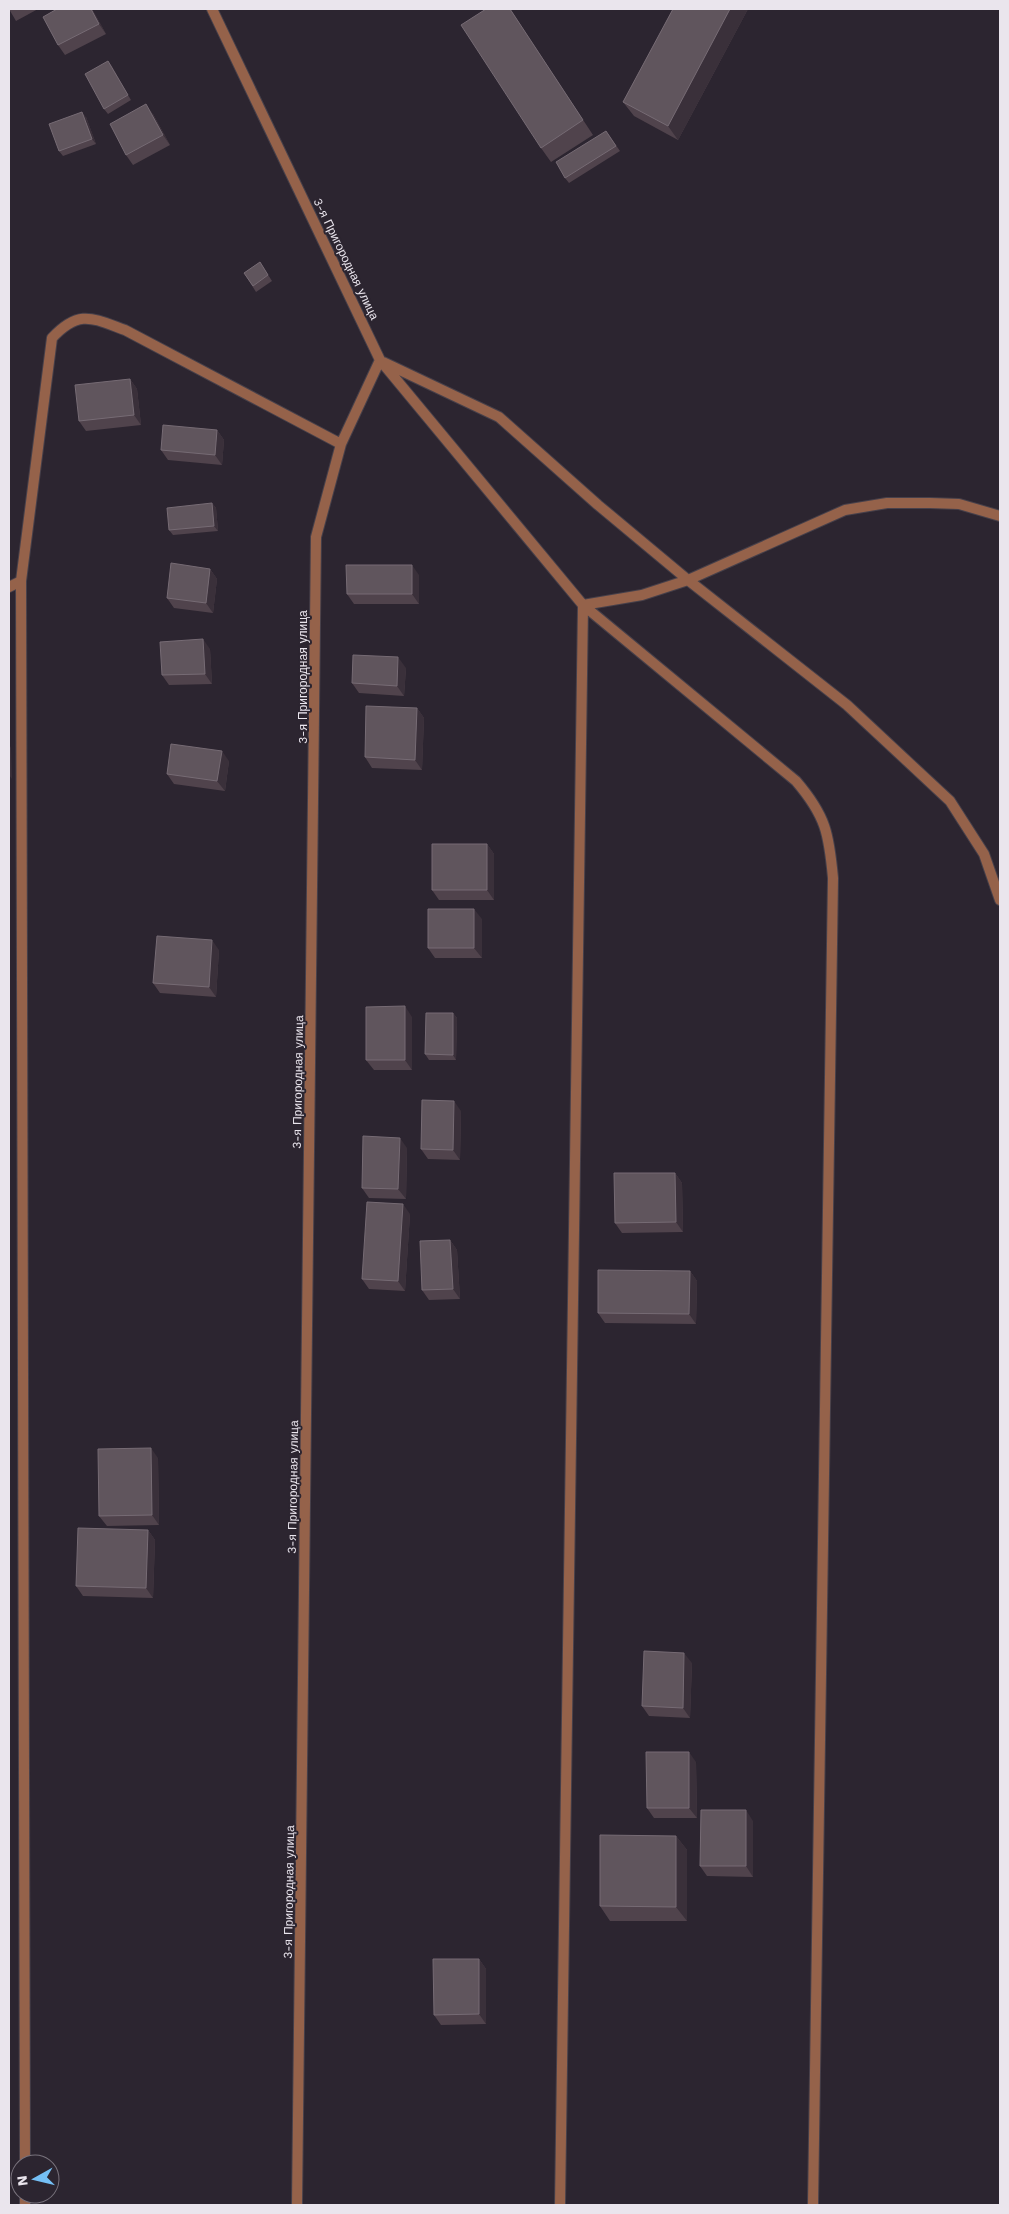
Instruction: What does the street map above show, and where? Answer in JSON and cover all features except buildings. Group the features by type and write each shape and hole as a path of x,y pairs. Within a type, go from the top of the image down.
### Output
{"street":[{"name":"3-я Пригородная улица","path":"212,9 380,360 341,444 316,537 298,2205"},
{"path":"25,2154 21,581 52,338 71,320 94,318 125,330 341,444"},
{"path":"380,360 498,417 688,580 847,705 950,801 984,854 1000,900"},
{"path":"380,360 584,605 796,781 814,802 827,828 831,849 833,898 813,2205"},
{"path":"584,605 642,595 688,580 846,510 887,503 960,504 1000,516"},
{"path":"9,588 21,581"},
{"path":"560,2205 584,605"}]}
